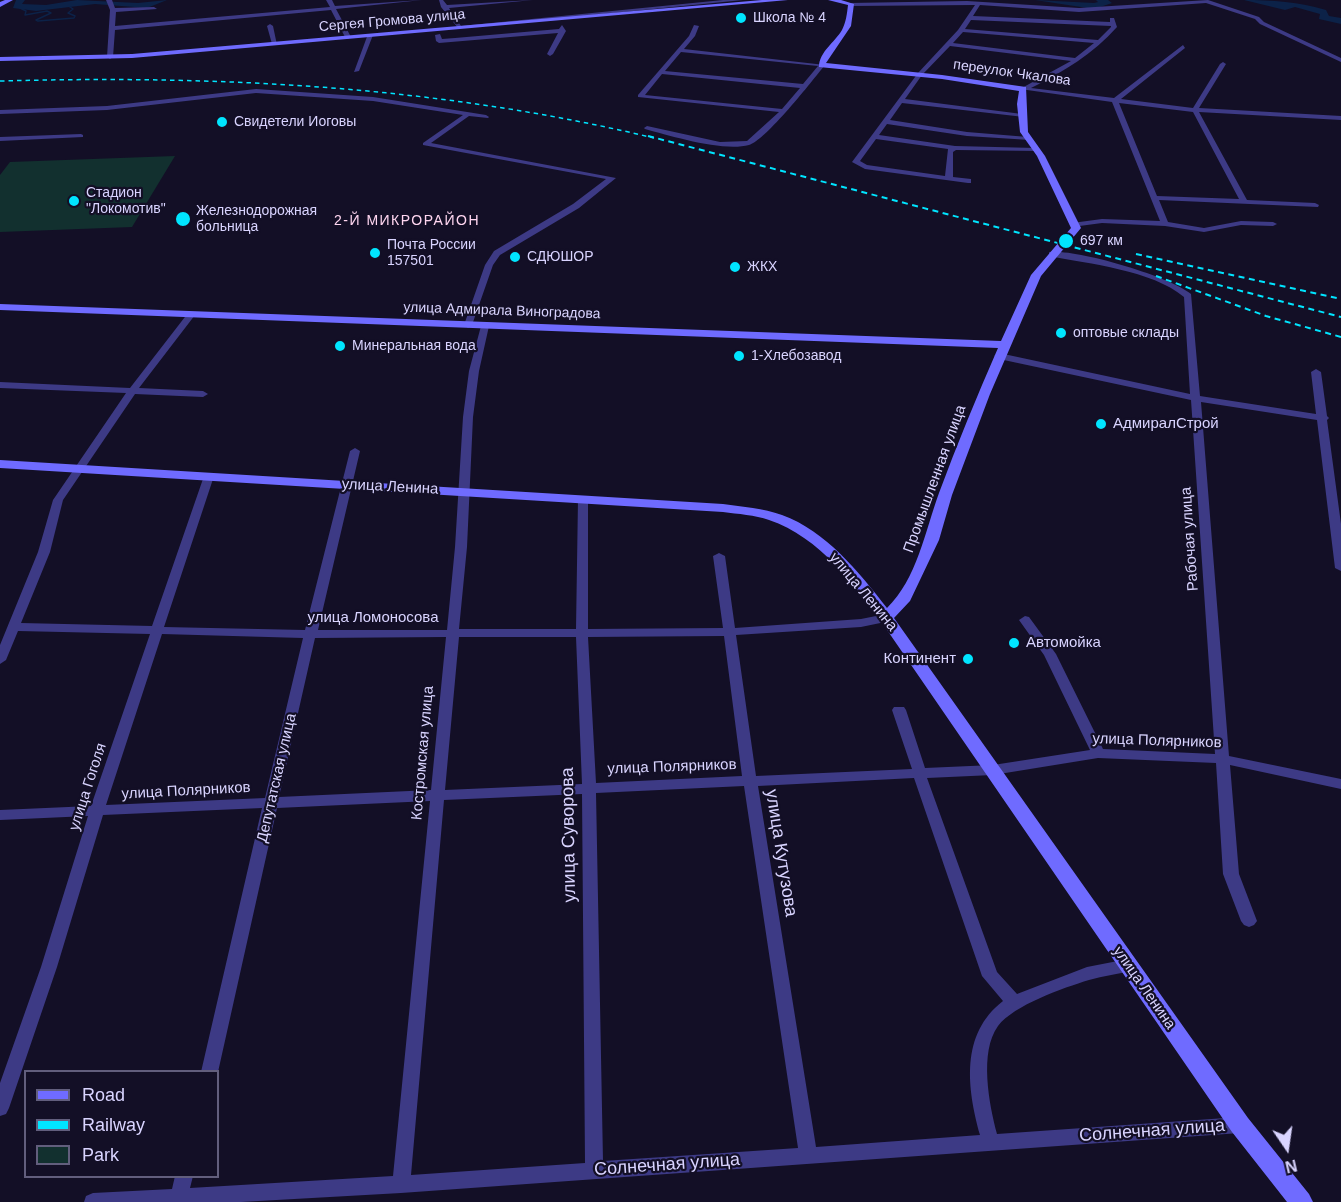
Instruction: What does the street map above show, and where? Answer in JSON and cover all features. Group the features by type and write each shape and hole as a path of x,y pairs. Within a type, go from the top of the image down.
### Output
{"street":[{"path":"329,0 348,37"},
{"path":"112,28 418,0"},
{"path":"441,0 444,7 461,26 740,0"},
{"path":"444,7 530,0"},
{"name":"Сергея Громова улица","path":"0,59 110,57 785,0"},
{"path":"831,0 851,4 978,4 1064,10 1195,0 1214,2 1257,18 1341,60"},
{"path":"110,57 112,28 110,3 154,9"},
{"path":"647,129 720,144 739,146 749,143 784,111 843,38 852,21 851,4"},
{"path":"968,181 857,165 920,74 961,30 978,4"},
{"path":"1100,9 1109,14 1113,24"},
{"path":"557,18 563,32"},
{"path":"969,18 1113,24"},
{"path":"1113,24 1108,33 1077,60 1058,73 1023,89 1022,116 1028,140 1036,150 1075,225 1093,221 1165,224 1204,230 1241,223 1273,224"},
{"path":"270,26 275,44"},
{"path":"696,27 692,36 640,96 784,111"},
{"path":"961,30 1098,42"},
{"path":"438,34 439,40 489,39 501,33 563,32"},
{"path":"550,54 563,32"},
{"path":"356,71 370,35"},
{"path":"949,44 1077,60"},
{"path":"1165,224 1115,101 1183,47"},
{"name":"переулок Чкалова","path":"680,50 920,74 1195,110 1341,118"},
{"path":"1223,64 1195,110 1244,201"},
{"path":"660,72 804,86"},
{"path":"0,112 107,108 256,91 373,99 455,112 466,116 486,117"},
{"path":"902,101 1022,116"},
{"path":"466,116 425,144 612,178 576,206 497,253 489,265 468,325"},
{"path":"887,122 1028,140"},
{"path":"0,139 81,136"},
{"path":"875,138 955,148 1036,150"},
{"path":"949,178 950,151 955,148"},
{"path":"1154,198 1315,205"},
{"name":"Промышленная улица","path":"886,618 903,601 932,540 945,495 1001,351 1036,275 1054,251 1075,231 1075,225"},
{"name":"Рабочая улица","path":"1054,251 1165,281 1184,290 1190,306 1231,874 1249,921"},
{"name":"улица Адмирала Виноградова","path":"0,307 468,325 1001,351"},
{"path":"0,660 44,552 58,500 133,390 191,315"},
{"name":"Костромская улица","path":"400,1184 461,547 470,406 485,326"},
{"path":"1001,351 1196,399 1324,418"},
{"path":"1316,372 1324,418 1341,568"},
{"path":"0,385 203,394"},
{"name":"Депутатская улица","path":"209,1070 355,451"},
{"name":"улица Ленина","path":"0,464 723,508 780,519 819,541 845,567 886,618 1240,1125 1300,1202"},
{"name":"улица Гоголя","path":"0,1108 49,967 97,811 160,630 210,476"},
{"name":"улица Суворова","path":"583,499 582,633 589,787 594,1171"},
{"name":"улица Кутузова","path":"719,556 750,781 808,1155"},
{"name":"улица Ломоносова","path":"15,627 451,635 730,632 861,624 886,618"},
{"path":"1025,620 1050,654 1098,753"},
{"path":"900,710 919,773 990,976 1014,1002"},
{"name":"улица Полярников","path":"0,814 993,770 1098,753 1222,759 1341,784"},
{"path":"990,1141 981,1104 981,1043 992,1021 1014,1002 1087,974 1128,965"},
{"name":"Солнечная улица","path":"93,1202 179,1197 205,1198 1240,1125"},
{"path":"179,1197 184,1178"}],"green space":[{"name":"Стадион \"Локомотив\"","path":"175,156 132,227 0,232 0,175 10,162"}],"waterway":[{"path":"21,0 16,6 26,8 95,1 138,6 163,0"},
{"path":"1039,0 1094,6 1108,3 1100,0"},
{"path":"1248,0 1285,7 1295,4 1326,14 1322,17 1341,21"},
{"path":"16,6 26,11 25,15 47,11 51,13 36,20 38,21 74,18 75,16 68,13 73,9 67,5"}],"railway":[{"path":"0,81 165,80 329,88 492,106 573,120 654,138"},
{"path":"648,136 1341,317"},
{"path":"1136,254 1341,299"},
{"path":"1156,276 1266,316 1341,337"}],"place":[{"name":"Школа № 4","path":"741,18"},
{"name":"Свидетели Иоговы","path":"222,122"},
{"name":"Стадион \"Локомотив\"","path":"74,201"},
{"name":"Железнодорожная больница","path":"183,219"},
{"name":"697 км","path":"1066,241"},
{"name":"Почта России 157501","path":"375,253"},
{"name":"СДЮШОР","path":"515,257"},
{"name":"ЖКХ","path":"735,267"},
{"name":"оптовые склады","path":"1061,333"},
{"name":"Минеральная вода","path":"340,346"},
{"name":"1-Хлебозавод","path":"739,356"},
{"name":"АдмиралСтрой","path":"1101,424"},
{"name":"Автомойка","path":"1014,643"},
{"name":"Континент","path":"968,659"}],"district":[{"name":"2-Й МИКРОРАЙОН","path":"407,221"}]}
